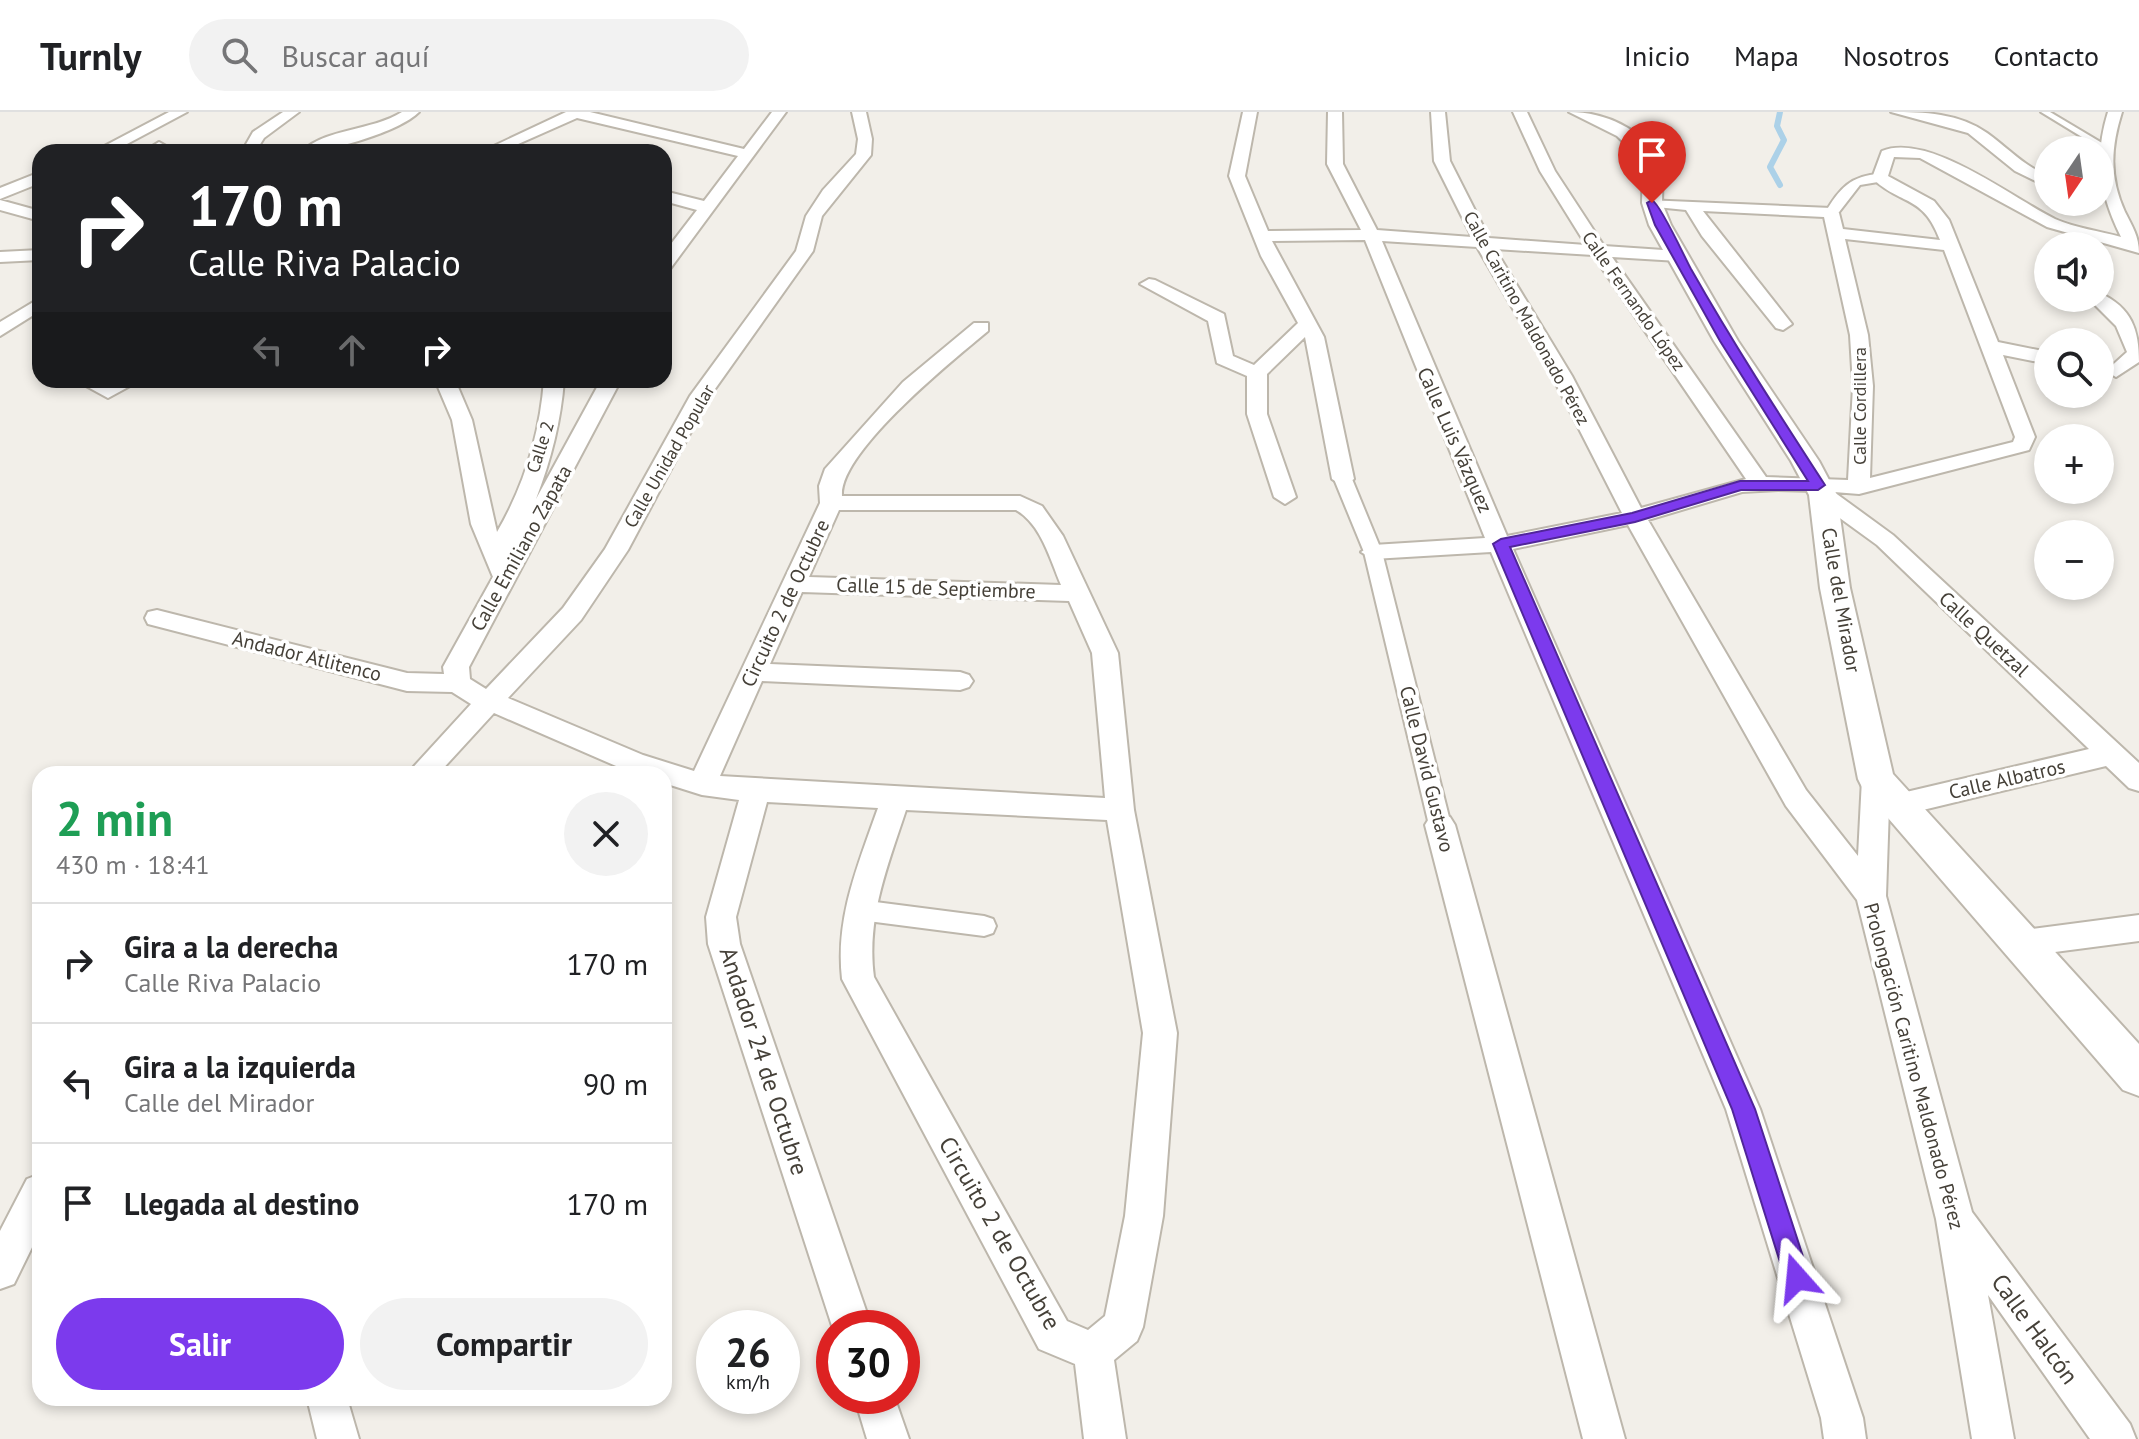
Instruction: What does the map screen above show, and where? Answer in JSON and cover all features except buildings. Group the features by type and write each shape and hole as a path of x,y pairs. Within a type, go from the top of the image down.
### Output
{"street":[{"path":"116,144 180,112"},
{"path":"253,144 258,135 292,112"},
{"path":"323,144 335,138 395,123 412,112"},
{"path":"672,254 779,112"},
{"name":"Calle Unidad Popular","path":"429,766 493,702 572,614 616,550 700,396 804,251 814,216 863,155 865,139 859,112"},
{"name":"Calle David Gustavo","path":"1250,112 1237,176 1262,236 1315,337 1343,479 1373,552 1440,825 1604,1439"},
{"name":"Calle Luis Vázquez","path":"1335,112 1335,164 1363,215 1431,386 1743,1109 1842,1418 1845,1439"},
{"name":"Calle Caritino Maldonado Pérez","path":"1438,112 1442,161 1484,245 1562,376 1635,517"},
{"name":"Calle Fernando López","path":"1520,112 1539,155 1598,251 1760,484"},
{"name":"Calle del Mirador","path":"1578,112 1624,132 1653,160 1652,203 1678,256 1726,341 1820,490 1835,588 1889,792 2139,1076"},
{"path":"1898,112 1960,124 2034,175"},
{"path":"2107,136 2115,112"},
{"path":"510,144 577,113 747,154"},
{"path":"1880,178 1887,154 1910,150 2053,224 2136,247"},
{"path":"1373,552 1501,544 1635,517 1740,486 1760,484 1820,490 1859,487 2022,446 2025,437 1993,347 1941,220 1928,204 1880,178 1862,178 1850,183 1831,213 1652,203"},
{"path":"0,194 32,180"},
{"path":"672,198 706,207"},
{"path":"0,205 32,214"},
{"path":"1692,206 1708,232 1783,324"},
{"name":"Calle Cordillera","path":"1831,213 1859,335 1863,386 1859,487"},
{"path":"2114,214 2136,247"},
{"path":"1835,233 1952,246"},
{"path":"1262,236 1370,235 1678,256"},
{"path":"0,257 32,256"},
{"path":"1149,284 1212,313 1219,323 1224,359 1257,373"},
{"path":"0,330 32,308"},
{"path":"2113,312 2136,345 2137,354 2133,360 2114,368"},
{"path":"1285,497 1257,414 1257,373 1309,323"},
{"path":"831,503 830,486 836,469 872,426 910,386 981,327"},
{"path":"1993,347 2034,355"},
{"path":"2114,371 2139,375"},
{"path":"448,388 462,420 482,524 505,577"},
{"name":"Calle 2","path":"495,554 517,519 554,405 554,388"},
{"name":"Calle Emiliano Zapata","path":"458,683 456,667 607,388"},
{"name":"Calle Quetzal","path":"1820,490 1885,540 2139,780"},
{"name":"Circuito 2 de Octubre","path":"702,784 831,503 1020,503 1034,511 1051,536 1105,653 1120,810 1160,1033 1144,1216 1123,1327 1093,1352 1053,1335 858,979 852,953 860,910 895,799"},
{"name":"Prolongación Caritino Maldonado Pérez","path":"1635,517 1796,798 1871,896 1955,1219 1993,1439"},
{"name":"Calle 15 de Septiembre","path":"794,584 1078,593"},
{"name":"Andador Atlitenco","path":"157,618 407,682 458,683"},
{"path":"754,672 960,681"},
{"path":"458,683 493,702 646,766"},
{"name":"Calle Albatros","path":"1889,792 2112,754"},
{"path":"672,774 702,784 756,791 1120,810"},
{"name":"Andador 24 de Octubre","path":"756,791 721,917 724,944 846,1310"},
{"path":"1871,896 1889,792"},
{"path":"860,910 984,926"},
{"path":"2025,943 2139,928"},
{"path":"0,1270 32,1208"},
{"name":"Calle Halcón","path":"1955,1219 2115,1439"},
{"path":"1093,1352 1105,1439"},
{"path":"329,1406 338,1439"},
{"path":"880,1414 888,1439"}],"lane":[{"path":"2045,112 2086,136"}],"waterway":[{"path":"1780,112 1777,126 1784,140 1770,167 1780,185"}],"route":[{"path":"1652,203 1660,225 1726,341 1818,485 1778,483 1740,486 1635,517 1501,544 1521,597 1743,1109 1797,1278"}]}
